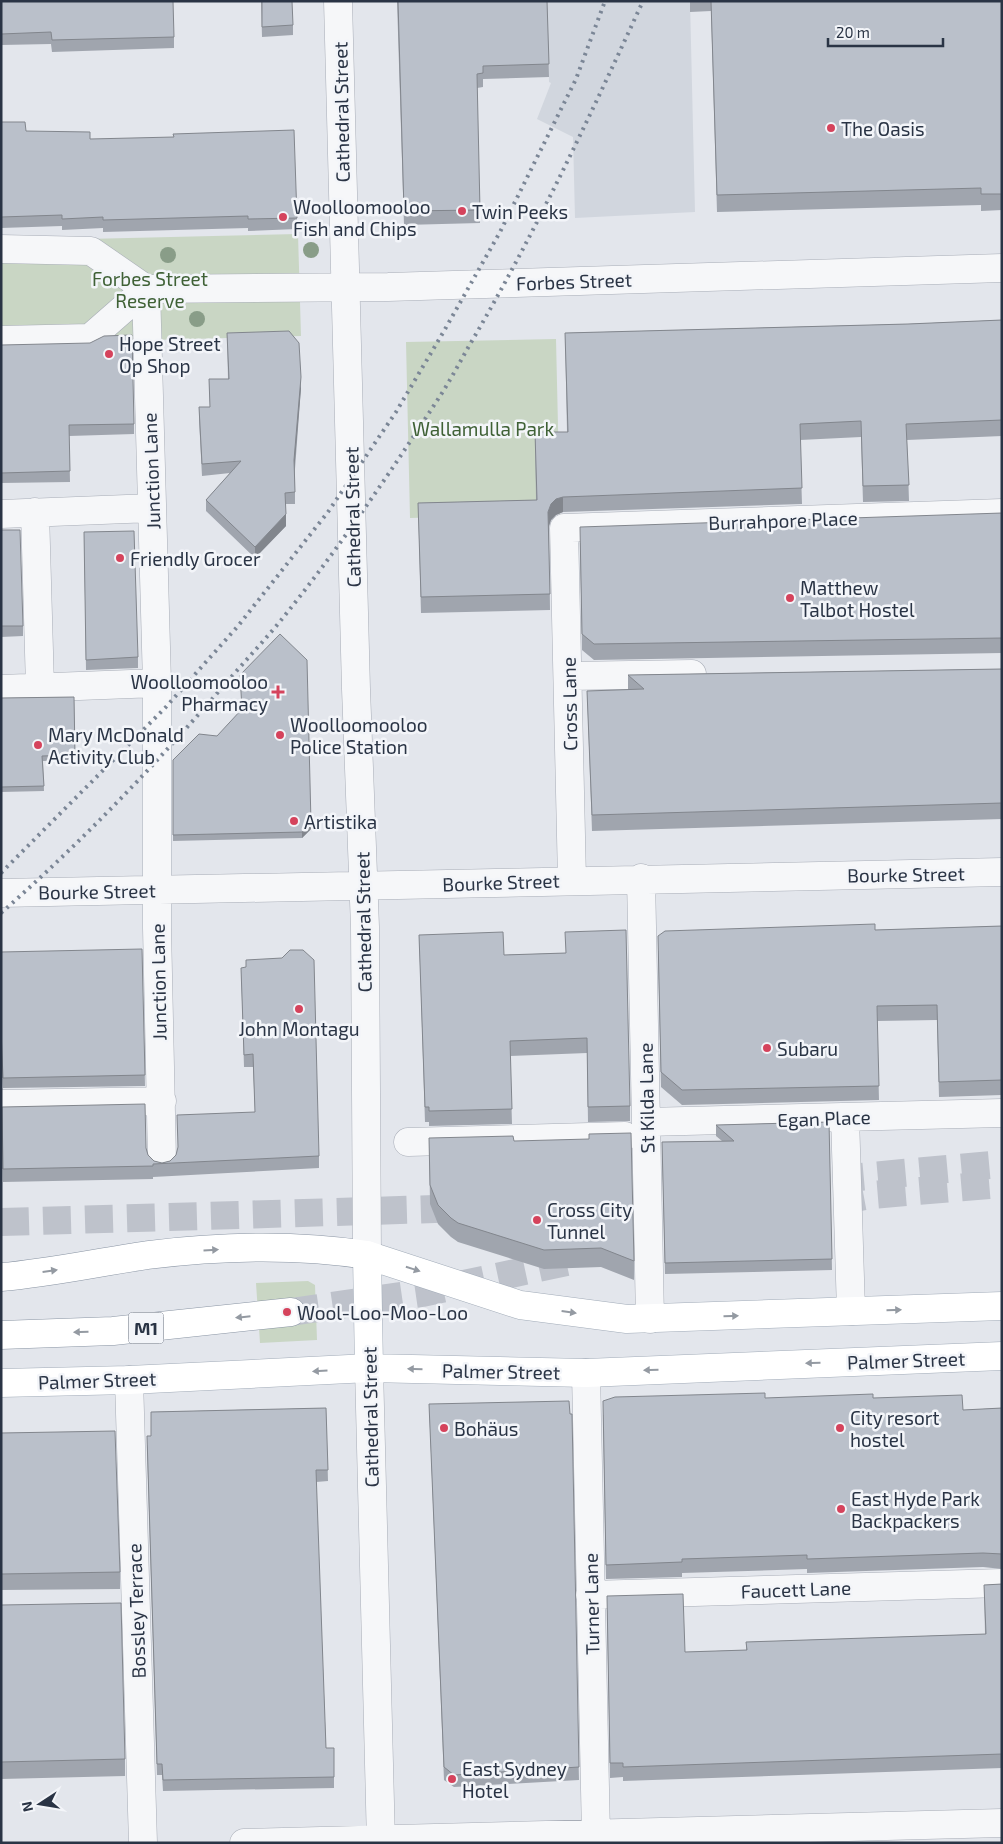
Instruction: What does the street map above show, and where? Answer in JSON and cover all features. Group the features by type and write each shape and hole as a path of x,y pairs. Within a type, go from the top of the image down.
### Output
{"main road":[{"path":"1,1278 179,1252 257,1247 323,1249 367,1254 520,1305 627,1319 1002,1306"},
{"name":"Cathedral Street","path":"367,1254 369,1368"},
{"name":"M1","path":"1,1335 113,1331 291,1312"},
{"name":"Palmer Street","path":"1,1383 129,1380 369,1368 586,1373 1002,1356"}],"street":[{"name":"Cathedral Street","path":"338,1 356,699 364,886 367,1254"},
{"path":"1,249 91,251 146,289 90,338 1,340"},
{"name":"Forbes Street","path":"146,289 346,288 1002,268"},
{"name":"Junction Lane","path":"146,289 157,683 156,890 162,1160"},
{"path":"1,514 152,508"},
{"path":"35,512 40,687"},
{"name":"Burrahpore Place","path":"564,528 1002,513"},
{"name":"Cross Lane","path":"564,528 572,880"},
{"path":"568,676 716,674"},
{"path":"1,689 157,683"},
{"name":"Bourke Street","path":"1,893 364,886 641,878 1002,872"},
{"name":"St Kilda Lane","path":"641,878 650,1319"},
{"path":"3,1104 162,1101"},
{"name":"Egan Place","path":"408,1142 845,1117 1002,1113"},
{"path":"845,1117 851,1312"},
{"name":"Cathedral Street","path":"369,1368 381,1841"},
{"name":"Turner Lane","path":"586,1373 596,1835"},
{"name":"Bossley Terrace","path":"129,1380 143,1843"},
{"name":"Faucett Lane","path":"590,1595 1002,1584"},
{"path":"107,1604 136,1604"},
{"path":"244,1843 596,1835 749,1837 1002,1823"}],"shaded area":[{"path":"547,1 690,1 695,212 575,218 573,137 537,119 551,83 549,82"}],"green space":[{"name":"Forbes Street Reserve","path":"298,234 301,336 1,344 1,241"},
{"name":"Wallamulla Park","path":"556,339 560,514 410,518 406,342"},
{"path":"308,1281 315,1285 317,1340 260,1343 256,1283"}],"building":[{"path":"1,1 173,1 174,37 52,40 51,32 1,34"},
{"path":"262,1 292,1 293,25 262,27"},
{"path":"398,1 547,1 549,64 483,66 483,73 477,74 480,210 404,211"},
{"name":"The Oasis","path":"711,1 1002,1 1002,194 981,194 981,188 717,195"},
{"path":"1,122 25,122 26,131 90,132 90,139 174,137 173,134 294,130 297,218 248,219 248,216 103,220 103,217 62,219 62,215 1,217"},
{"path":"1002,320 1002,420 906,424 909,485 863,486 861,421 800,424 802,488 563,497 556,499 551,504 548,512 550,594 421,597 418,503 537,500 535,432 568,432 565,333"},
{"path":"289,331 299,343 301,377 294,460 295,492 285,493 286,514 255,547 206,500 241,461 202,464 199,407 210,407 209,379 229,379 227,333"},
{"path":"132,335 134,424 69,425 70,471 1,473 1,345 90,343 104,336"},
{"name":"Matthew Talbot Hostel","path":"1002,513 1002,638 594,644 582,634 580,527"},
{"path":"1,530 20,530 23,626 1,626"},
{"path":"134,531 138,657 86,660 84,532"},
{"path":"280,634 307,660 311,823 302,832 173,835 173,760 199,734 217,736 242,709 240,675"},
{"path":"1002,669 1002,803 592,815 587,691 644,689 628,675"},
{"name":"Mary McDonald Activity Club","path":"74,697 75,755 42,756 44,786 1,787 1,698"},
{"name":"Subaru","path":"875,924 875,930 1002,926 1002,1080 939,1082 937,1005 877,1006 879,1086 682,1090 661,1072 658,936 665,931"},
{"path":"626,930 630,1106 588,1107 587,1038 510,1041 512,1109 429,1111 429,1107 425,1107 419,935 503,932 504,955 566,953 565,932"},
{"path":"142,949 145,1075 3,1078 1,952"},
{"path":"290,950 303,950 314,960 319,1156 153,1164 153,1166 3,1169 2,1107 145,1104 146,1148 148,1155 154,1161 162,1163 170,1161 176,1155 178,1147 177,1115 255,1112 253,1054 244,1055 241,968 246,967 246,960 282,958"},
{"path":"829,1122 832,1259 665,1263 662,1142 734,1141 716,1125"},
{"name":"Cross City Tunnel","path":"631,1133 634,1261 601,1248 544,1250 458,1223 438,1205 430,1185 429,1138 513,1136 514,1141 589,1139 589,1134"},
{"path":"765,1393 765,1398 873,1394 873,1398 962,1395 963,1410 1002,1408 1002,1554 807,1559 807,1555 682,1559 682,1562 606,1565 603,1401 615,1397"},
{"path":"569,1401 570,1414 572,1414 579,1767 454,1775 444,1767 429,1404"},
{"path":"326,1408 328,1470 316,1470 326,1748 334,1748 334,1777 163,1780 162,1764 157,1764 147,1436 151,1436 151,1412"},
{"path":"115,1431 120,1572 1,1574 1,1433"},
{"path":"1002,1584 1002,1754 623,1767 623,1763 610,1763 607,1596 683,1594 685,1652 747,1650 746,1642 986,1634 984,1585"},
{"path":"121,1603 125,1759 1,1762 1,1605"}],"tunnel":[{"path":"794,1183 1002,1164"},
{"path":"795,1209 871,1195 1002,1184"},
{"path":"1,1222 469,1208"},
{"path":"291,1312 422,1293 576,1260"}],"railway":[{"path":"1,873 165,708 238,626 328,512 396,412 500,232 576,79 605,1"},
{"path":"1,913 118,802 173,743 282,619 365,508 451,379 499,294 563,170 643,1"}],"place":[{"name":"The Oasis","path":"831,128"},
{"name":"Twin Peeks","path":"462,211"},
{"name":"Woolloomooloo Fish and Chips","path":"283,217"},
{"name":"Hope Street Op Shop","path":"109,354"},
{"name":"Friendly Grocer","path":"120,558"},
{"name":"Matthew Talbot Hostel","path":"790,598"},
{"name":"Woolloomooloo Pharmacy","path":"278,692"},
{"name":"Woolloomooloo Police Station","path":"280,735"},
{"name":"Mary McDonald Activity Club","path":"38,745"},
{"name":"Artistika","path":"294,821"},
{"name":"John Montagu","path":"299,1009"},
{"name":"Subaru","path":"767,1048"},
{"name":"Cross City Tunnel","path":"537,1220"},
{"name":"Wool-Loo-Moo-Loo","path":"287,1312"},
{"name":"Bohäus","path":"444,1428"},
{"name":"City resort hostel","path":"840,1428"},
{"name":"East Hyde Park Backpackers","path":"841,1509"},
{"name":"East Sydney Hotel","path":"452,1779"}]}
